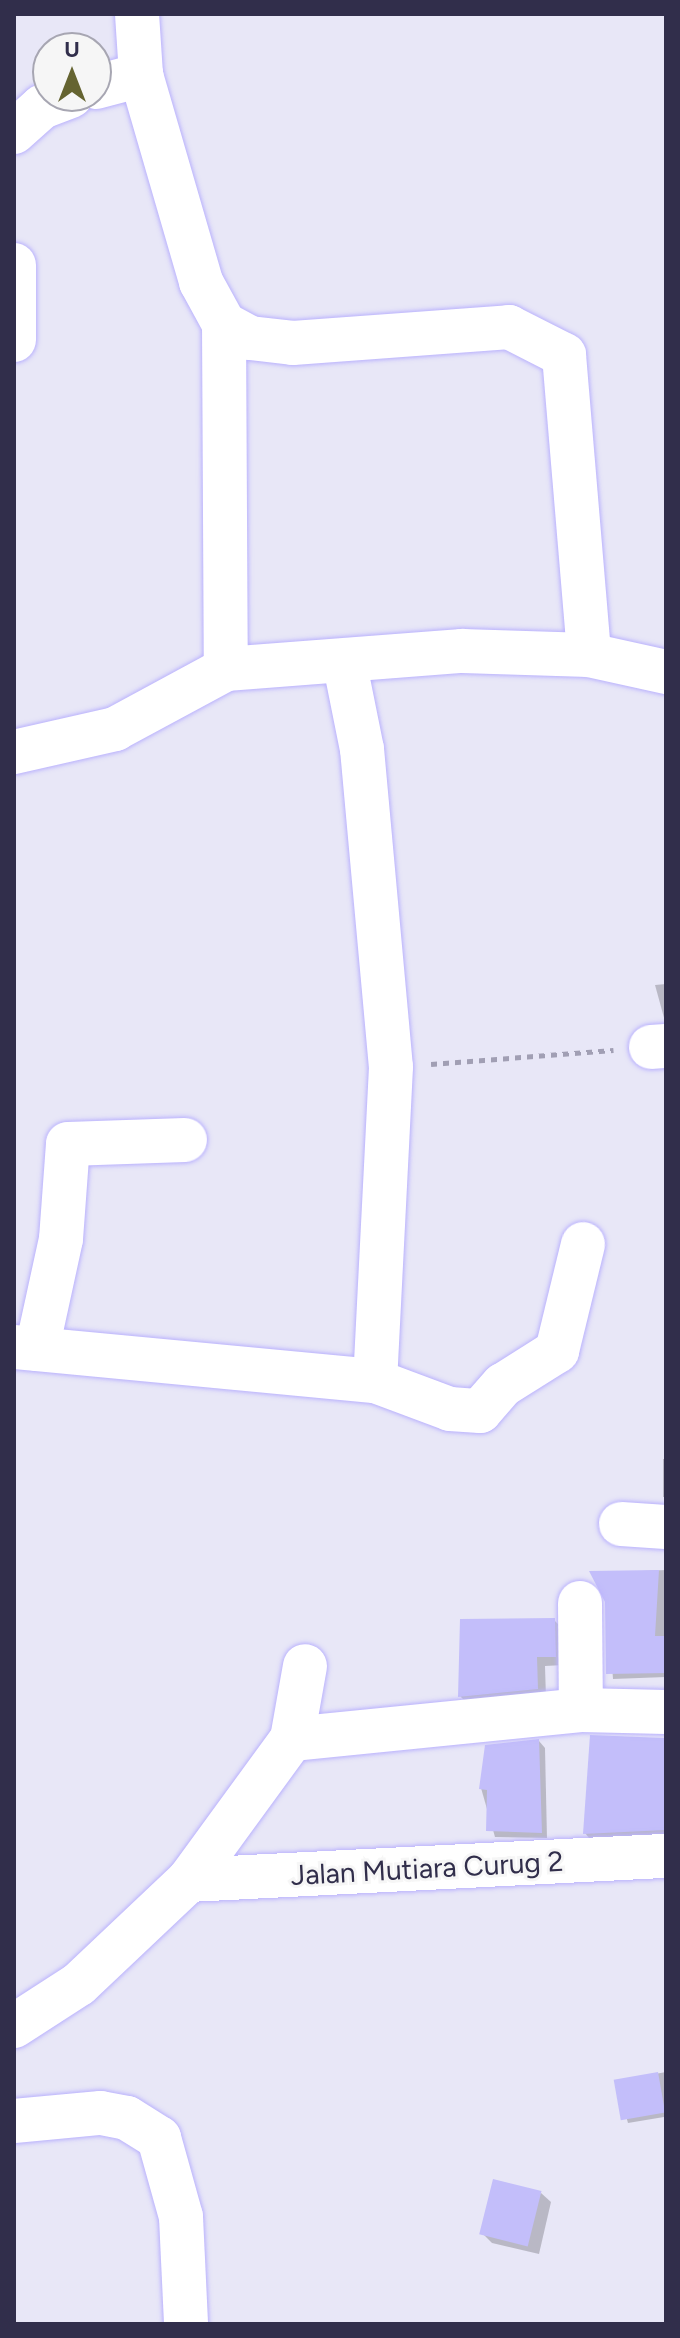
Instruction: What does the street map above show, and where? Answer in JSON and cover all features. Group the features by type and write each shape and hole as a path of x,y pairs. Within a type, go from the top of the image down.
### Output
{"street":[{"path":"137,14 141,75 201,282 224,324 226,669"},
{"path":"112,83 141,75"},
{"path":"14,132 36,112"},
{"path":"14,265 14,340"},
{"path":"224,324 250,338 293,343 509,327 564,355 589,655"},
{"path":"14,752 115,729 226,669 345,665 462,651 589,655 666,672"},
{"path":"345,665 362,749 391,1067 375,1381"},
{"path":"185,1140 68,1144 61,1239 25,1348 375,1381 450,1409 480,1411 503,1385 557,1351 583,1244"},
{"path":"621,1524 666,1527"},
{"path":"580,1603 581,1710"},
{"path":"14,2026 79,1984 189,1880 292,1739 305,1666"},
{"path":"292,1739 581,1710 666,1712"},
{"name":"Jalan Mutiara Curug 2","path":"189,1880 666,1856"},
{"path":"14,2121 101,2113 127,2118 159,2138 181,2217 186,2324"}],"path":[{"path":"391,1067 658,1047"}],"building":[{"path":"659,1570 655,1636 666,1636 666,1673 606,1674 605,1602 589,1571"},
{"path":"555,1618 556,1657 537,1657 538,1689 458,1697 460,1619"},
{"path":"590,1735 664,1738 666,1830 583,1834"},
{"path":"539,1739 542,1833 486,1831 487,1790 479,1789 485,1745"},
{"path":"658,2072 665,2112 621,2120 614,2080"},
{"path":"493,2179 542,2191 528,2246 479,2234"}]}
